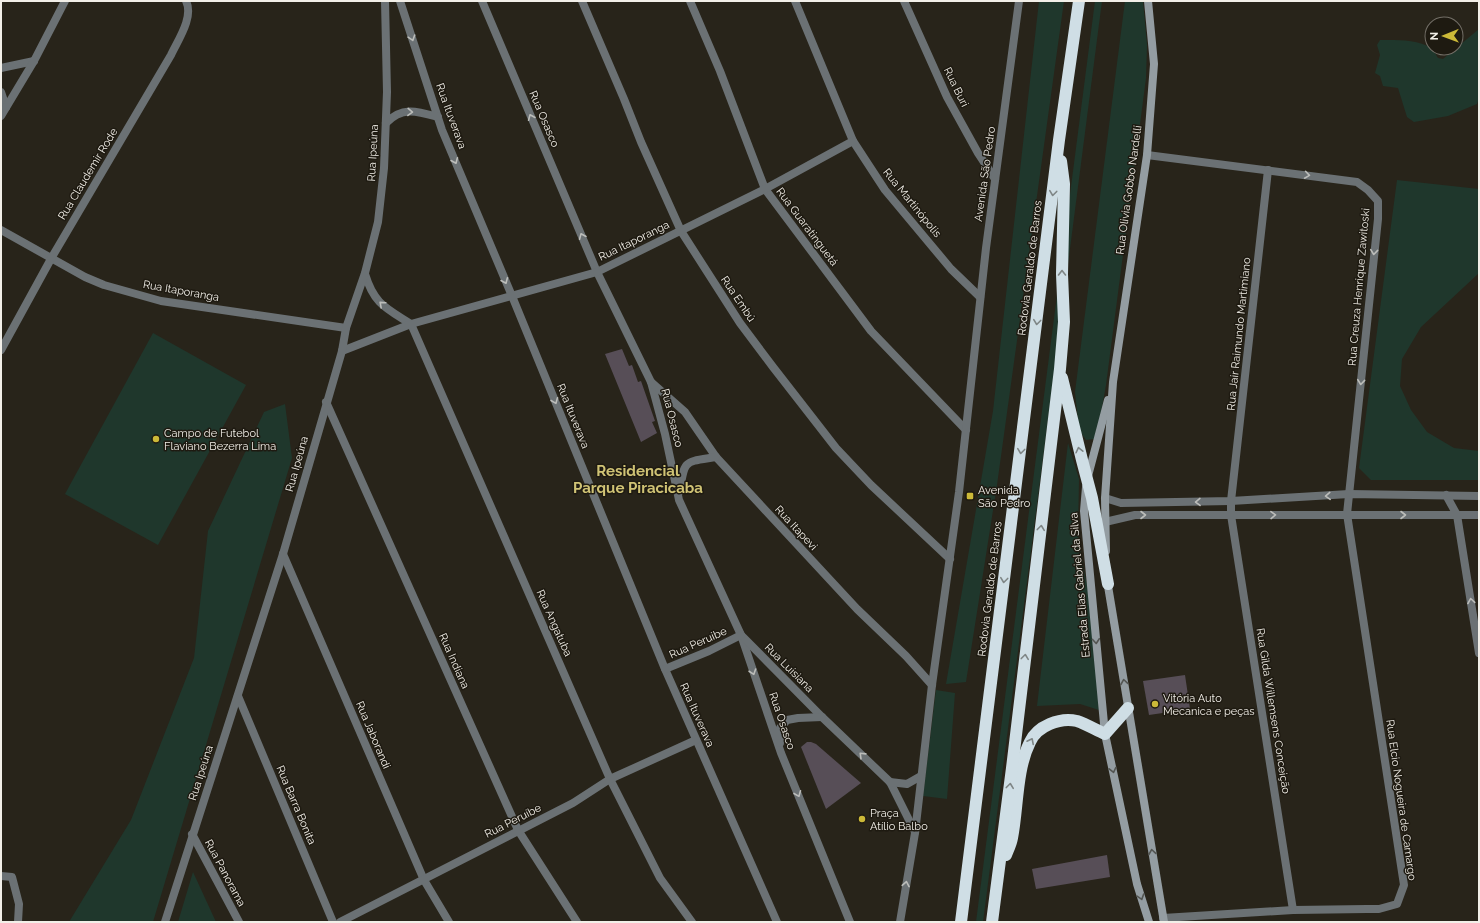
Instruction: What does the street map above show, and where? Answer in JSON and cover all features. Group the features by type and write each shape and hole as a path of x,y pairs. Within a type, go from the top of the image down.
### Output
{"highway":[{"name":"Rodovia Geraldo de Barros","path":"961,922 1059,140 1079,1"},
{"name":"Rodovia Geraldo de Barros","path":"992,922 1060,369 1064,322 1062,274 1064,184 1059,140"},
{"path":"1060,369 1087,477 1108,584"},
{"path":"999,873 1012,840 1021,771 1030,742 1036,732 1048,724 1063,721 1076,721 1105,734 1128,708"}],"street":[{"path":"1,116 66,1"},
{"name":"Rua Ipeúna","path":"165,922 283,554 342,351 346,328 365,273 378,222 384,168 386,123 387,48 385,1"},
{"name":"Rua Ituverava","path":"400,1 442,130 512,296 665,670 777,922"},
{"name":"Rua Osasco","path":"482,1 597,272 651,382 665,434 679,500 741,635 781,753 849,919 854,922"},
{"name":"Rua Embú","path":"582,1 641,142 681,231 740,323 836,448 871,485 950,559"},
{"name":"Rua Guaratinguetá","path":"690,1 720,71 765,189 871,331 966,430"},
{"name":"Rua Martinópolis","path":"795,1 853,141 885,190 951,269 980,297"},
{"name":"Rua Buri","path":"904,1 947,97 978,153 995,179"},
{"name":"Avenida São Pedro","path":"900,922 915,833 920,776 950,559 966,430 980,297 1019,1"},
{"name":"Rua Olivia Gobbo Nardelli","path":"1113,382 1147,155 1154,64 1148,1"},
{"name":"Rua Claudemir Rode","path":"1,350 52,257 171,55 187,20 188,4"},
{"path":"1,68 34,60"},
{"path":"1,92 6,107"},
{"path":"386,123 394,115 402,112 422,113 438,116"},
{"name":"Rua Itaporanga","path":"342,351 411,324 597,272 765,189 853,141"},
{"name":"Rua Creuza Henrique Zawitoski","path":"1147,155 1357,182 1368,190 1378,201 1378,219 1349,494"},
{"name":"Rua Jair Raimundo Martimiano","path":"1231,515 1231,501 1268,170"},
{"name":"Rua Itaporanga","path":"1,230 104,285 161,301 346,328"},
{"path":"365,273 370,288 380,303 411,324"},
{"name":"Rua Angatuba","path":"411,324 610,779 660,878 692,922"},
{"name":"Rua Itapevi","path":"651,382 685,412 716,457 857,609 906,656 932,685"},
{"path":"1113,382 1105,498 1108,584 1164,920"},
{"name":"Estrada Elias Gabriel da Silva","path":"1113,382 1087,477 1084,511 1105,734 1137,884 1149,922"},
{"name":"Rua Indiana","path":"326,402 518,830 576,922"},
{"path":"679,500 682,470 690,461 716,457"},
{"path":"1105,498 1121,503 1231,501 1349,494 1479,496"},
{"path":"1347,514 1349,494"},
{"path":"1446,495 1457,515 1479,654"},
{"name":"Rua Elcio Nogueira de Camargo","path":"1164,920 1293,910 1379,909 1397,904 1404,885 1347,514"},
{"path":"1105,522 1135,515 1479,515"},
{"name":"Rua Gilda Willemsens Conceição","path":"1231,515 1293,910"},
{"name":"Rua Jaborandi","path":"283,554 424,880 449,922"},
{"name":"Rua Peruibe","path":"665,670 709,652 741,635"},
{"name":"Rua Luisiana","path":"741,635 822,717 890,782 915,833"},
{"name":"Rua Barra Bonita","path":"238,696 333,922"},
{"path":"781,753 780,728 787,720 822,717"},
{"name":"Rua Peruíbe","path":"340,922 573,803 610,779 696,740"},
{"path":"890,782 907,784 920,776"},
{"name":"Rua Panorama","path":"192,834 238,922"},
{"path":"1,876 12,877 19,904 18,922"}],"green space":[{"path":"1039,1 1064,1 997,485 966,682 946,684 993,411"},
{"path":"1095,1 1102,1 983,922 976,922"},
{"path":"1125,1 1143,1 1147,45 1146,78 1106,385 1094,439 1086,440 1079,430 1075,392"},
{"path":"1479,29 1479,98 1477,104 1448,116 1414,122 1407,117 1398,88 1383,86 1380,76 1375,73 1380,55 1377,45 1380,40 1420,43 1424,44 1424,56 1437,56 1438,58 1443,59 1447,56 1464,56 1464,42"},
{"path":"1397,180 1479,189 1479,273 1421,327 1402,359 1400,386 1411,410 1427,432 1454,448 1479,451 1479,480 1371,480 1359,468"},
{"name":"Campo de Futebol Flaviano Bezerra Lima","path":"153,333 246,385 158,545 65,494"},
{"path":"285,404 292,458 153,922 69,922 131,820 194,658 208,531 264,412"},
{"path":"1068,443 1079,479 1078,533 1091,603 1099,710 1080,704 1037,706"},
{"path":"936,690 955,693 947,799 923,796"},
{"path":"193,872 216,922 178,922"}],"building":[{"path":"622,349 629,366 632,365 638,382 641,381 655,421 652,422 657,433 641,442 605,354"},
{"path":"1185,675 1190,709 1149,715 1143,681"},
{"path":"807,742 816,744 861,783 826,809 801,747"},
{"path":"1107,855 1110,877 1036,889 1032,869"}],"place":[{"name":"Campo de Futebol Flaviano Bezerra Lima","path":"156,439"},
{"name":"Avenida São Pedro","path":"970,496"},
{"name":"Vitória Auto Mecanica e peças","path":"1155,704"},
{"name":"Praça Atílio Balbo","path":"862,819"}],"district":[{"name":"Residencial Parque Piracicaba","path":"638,480"}]}
